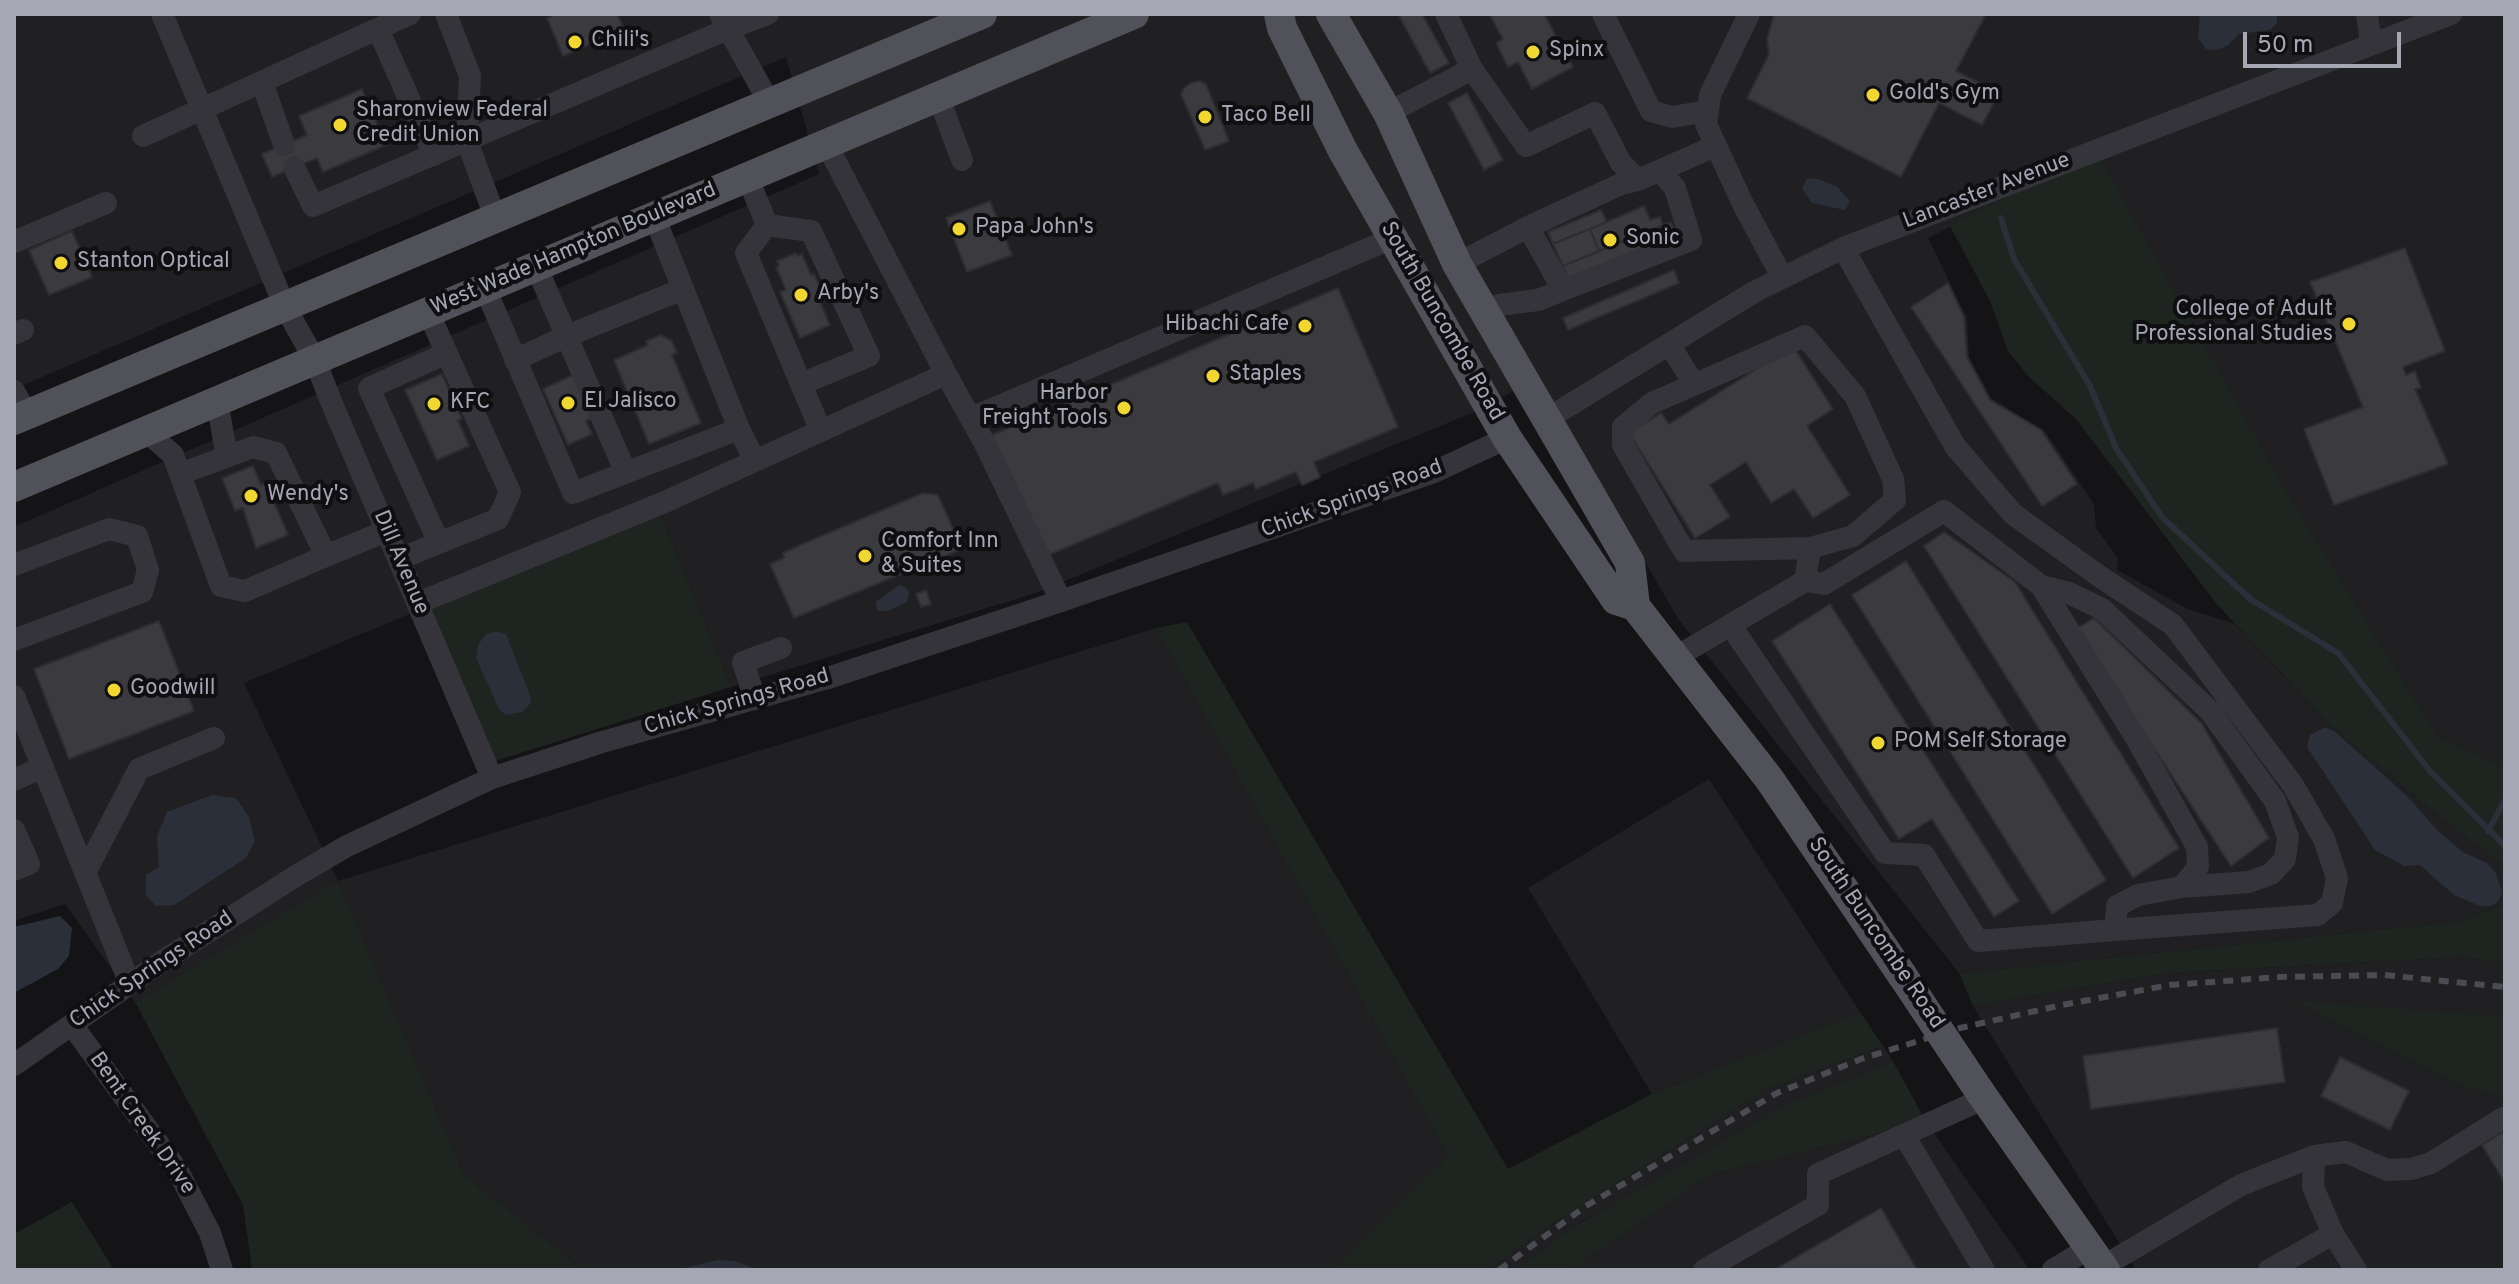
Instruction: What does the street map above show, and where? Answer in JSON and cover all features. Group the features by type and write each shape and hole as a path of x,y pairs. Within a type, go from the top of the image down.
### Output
{"main road":[{"path":"18,409 285,307 982,14"},
{"name":"West Wade Hampton Boulevard","path":"14,487 1134,14"},
{"name":"South Buncombe Road","path":"1279,14 1282,28 1343,151 1507,438 1616,600 1635,606"},
{"name":"South Buncombe Road","path":"1331,14 1388,113 1457,264 1630,563 1635,606 1770,780 1982,1095 2099,1262"}],"street":[{"name":"Dill Avenue","path":"162,14 285,307 315,360 492,778"},
{"path":"143,136 410,14"},
{"path":"446,14 470,76 467,141 495,217"},
{"path":"1446,14 1472,69 1526,146 1595,113 1621,163 1638,180"},
{"path":"1603,14 1651,111 1672,117 1707,111"},
{"path":"1749,14 1710,95 1706,124 1743,204 1782,277"},
{"path":"2367,14 2371,44"},
{"name":"Lancaster Avenue","path":"1547,419 1746,296 1843,248 2451,14"},
{"path":"294,167 313,206 467,141 724,21 760,15"},
{"path":"724,21 769,102"},
{"path":"378,29 434,155"},
{"path":"1388,113 1472,69"},
{"path":"262,82 284,145"},
{"path":"938,96 962,160"},
{"path":"826,143 971,418 1061,601"},
{"path":"1457,264 1621,184 1638,180 1715,146"},
{"path":"1485,311 1499,305 1538,300 1691,240 1675,188 1660,171"},
{"path":"747,176 767,225"},
{"path":"14,242 106,203"},
{"path":"654,216 739,429 755,461"},
{"path":"767,225 746,253 821,431"},
{"path":"767,225 811,231 869,356 801,384"},
{"path":"1528,227 1563,290"},
{"path":"971,418 1393,238"},
{"path":"1731,626 1885,853 1924,855 1978,941 2318,915 2332,903 2337,878 2324,839 2293,785 2173,625 2013,514 1955,446 1843,248"},
{"path":"536,266 626,473"},
{"path":"485,288 573,493 739,429"},
{"path":"515,360 683,289"},
{"path":"399,559 498,519 510,492 428,312"},
{"path":"1805,336 1855,396 1893,479 1895,500 1853,536 1810,548 1684,551 1623,445 1623,427 1652,403 1805,336"},
{"path":"1669,344 1694,384"},
{"path":"439,543 369,388 447,353"},
{"path":"418,603 667,501 946,374"},
{"path":"217,401 227,457"},
{"path":"146,431 173,455 221,586 245,591 386,531"},
{"name":"Chick Springs Road","path":"14,1065 176,952 323,860 492,778 599,743 828,678 1061,601 1434,472 1507,438"},
{"path":"180,474 253,447 276,453 326,556"},
{"path":"1676,657 1805,581 1824,584 1944,511 2041,586 2136,738 2197,847 2198,867 2182,887"},
{"path":"14,565 109,529 137,536 148,570 142,592 14,640"},
{"path":"1805,581 1810,548"},
{"path":"2041,586 2069,593 2102,609 2210,711 2275,801 2288,837 2285,859 2271,874 2249,882 2182,887 2138,895 2117,906 2115,930"},
{"path":"755,699 743,662 781,648"},
{"path":"14,696 130,984"},
{"path":"85,873 139,769 214,738"},
{"path":"14,780 43,767"},
{"path":"14,830 29,864 14,870"},
{"name":"Bent Creek Drive","path":"72,1025 178,1171 210,1233 222,1270"},
{"path":"1704,1270 1818,1205 1818,1174 1982,1095"},
{"path":"2053,1270 2099,1262 2241,1185 2314,1156 2346,1152 2387,1170 2411,1169 2431,1163 2503,1118"},
{"path":"1904,1135 1984,1270"},
{"path":"2314,1156 2313,1187 2333,1234 2356,1270"},
{"path":"2269,1270 2333,1234"}],"shaded area":[{"path":"14,14 2505,14 2505,768 2437,735 2288,494 2097,154 1928,238 1967,318 1969,357 1991,398 2045,431 2094,504 2096,528 2118,558 2117,570 2188,609 2235,624 2329,724 2505,867 2503,904 2463,921 1959,973 1679,620 1537,378 1479,410 1036,593 731,687 659,510 244,683 338,881 1156,628 1448,1156 1331,1270 584,1270 464,1175 338,882 135,1002 65,904 14,921 14,527 819,174 786,57 14,389"},
{"path":"2200,14 2277,14 2277,23 2270,30 2239,34 2227,46 2216,50 2206,49 2198,38"},
{"path":"2097,153 2288,494 2437,735 2505,768 2505,867 2329,724 2215,602 2076,419 2029,377 2008,351 1990,301 1950,226"},
{"path":"1807,178 1837,187 1849,200 1845,210 1812,203 1802,189"},
{"path":"659,510 731,687 476,767 414,613"},
{"path":"899,585 907,588 907,602 888,611 877,611 876,602"},
{"path":"1187,622 1508,1169 1652,1094 1860,1012 1883,1046 1765,1090 1540,1232 1489,1270 1331,1270 1448,1156 1156,628"},
{"path":"496,631 506,634 531,698 530,704 522,712 506,715 499,709 476,658 478,645 486,634"},
{"path":"2325,727 2334,731 2406,795 2439,832 2463,852 2487,863 2496,873 2502,893 2498,902 2480,906 2454,895 2420,865 2404,866 2375,850 2307,747 2310,735"},
{"path":"1709,779 1860,1012 1652,1094 1528,888"},
{"path":"212,795 236,798 249,817 255,841 246,858 174,905 156,906 146,896 146,875 159,867 157,836 167,812"},
{"path":"338,881 464,1175 584,1270 252,1270 243,1205 135,1002"},
{"path":"2505,896 2505,963 2464,957 2169,973 1973,1006 1959,973 2463,921 2503,904"},
{"path":"60,916 72,928 69,956 58,969 14,993 14,927"},
{"path":"2464,957 2505,963 2505,1016 2296,1002 2459,1085 2505,1099 2505,1270 2136,1270 1973,1006 2169,973"},
{"path":"2294,1001 2505,1016 2505,1099 2459,1085"},
{"path":"1883,1046 1893,1061 1785,1105 1575,1226 1516,1270 1489,1270 1540,1232 1765,1090"},
{"path":"1893,1061 1926,1122 1709,1175 1572,1270 1516,1270 1575,1226 1785,1105"},
{"path":"1926,1122 2030,1270 1572,1270 1709,1175"},
{"path":"72,1202 114,1270 14,1270 14,1234"},
{"path":"718,1260 735,1261 753,1270 675,1270"}],"building":[{"name":"Chili's","path":"549,14 617,14 624,29 563,56 547,18 551,17"},
{"path":"1398,14 1422,14 1449,63 1430,73"},
{"name":"Spinx","path":"1489,14 1544,14 1573,67 1532,89 1518,62 1508,67 1496,43 1503,39"},
{"name":"Gold's Gym","path":"1774,14 1986,14 1956,71 1999,93 1982,125 1939,103 1901,177 1747,98 1769,54 1767,39"},
{"name":"Taco Bell","path":"1200,81 1206,84 1229,141 1205,150 1181,94 1191,83"},
{"name":"Sharonview Federal Credit Union","path":"362,89 386,145 323,172 317,158 272,177 262,154 307,135 299,116"},
{"path":"1467,93 1503,160 1484,170 1448,103"},
{"path":"990,201 1012,255 967,272 946,218"},
{"name":"Sonic","path":"1644,206 1650,220 1660,217 1663,225 1599,251 1590,229"},
{"path":"1601,210 1607,222 1553,244 1548,232"},
{"path":"1671,222 1676,234 1568,279 1563,266"},
{"path":"1590,229 1599,251 1563,266 1553,244"},
{"name":"Stanton Optical","path":"72,231 92,277 49,295 29,250"},
{"path":"2405,248 2445,351 2403,367 2406,375 2415,371 2421,388 2415,389 2448,464 2334,505 2304,429 2363,407 2310,282"},
{"name":"Arby's","path":"796,253 797,256 802,254 811,275 814,274 823,294 818,297 830,325 800,338 780,292 786,290 776,267 779,266 777,261"},
{"path":"1674,270 1679,283 1568,330 1563,318"},
{"path":"1948,283 1964,317 1967,357 1990,400 2041,430 2077,484 2042,506 1911,307"},
{"path":"1338,288 1398,427 1314,462 1320,477 1302,485 1296,472 1256,489 1253,483 1223,495 1218,483 1044,557 992,435"},
{"path":"661,335 672,341 677,353 672,355 701,423 649,444 614,360 648,345 646,341"},
{"path":"1793,346 1833,409 1807,426 1850,495 1813,518 1794,489 1771,503 1746,462 1710,485 1730,517 1695,538 1629,433 1661,413 1669,424"},
{"name":"KFC","path":"442,374 462,419 458,420 469,446 437,460 405,390"},
{"name":"El Jalisco","path":"573,375 593,418 586,421 592,434 568,445 543,389"},
{"name":"Wendy's","path":"253,466 261,485 266,483 288,535 256,548 243,508 235,511 222,478"},
{"name":"Comfort Inn & Suites","path":"923,493 938,495 962,549 794,618 770,564 784,558 783,553"},
{"path":"1944,532 2015,582 2179,848 2133,878 1924,546"},
{"path":"1906,561 2106,880 2052,914 1852,595"},
{"path":"926,590 931,604 921,607 916,594"},
{"name":"POM Self Storage","path":"1830,604 2019,901 1994,917 1932,819 1899,839 1772,641"},
{"path":"2094,618 2202,724 2269,838 2231,866 2076,629"},
{"name":"Goodwill","path":"159,621 194,711 69,759 34,669"},
{"path":"2277,1028 2285,1082 2091,1109 2083,1056"},
{"path":"2340,1057 2409,1091 2390,1130 2321,1096"},
{"path":"2505,1131 2505,1183 2482,1145"},
{"path":"1881,1208 1917,1270 1774,1270"}],"waterway":[{"path":"2001,218 2014,259 2090,386 2116,448 2162,517 2250,599 2338,653 2430,771 2505,846"},
{"path":"2488,831 2505,800"}],"railway":[{"path":"1499,1270 1586,1206 1777,1093 1861,1059 1960,1028 2170,985 2280,977 2384,975 2505,987"}],"place":[{"name":"Chili's","path":"575,42"},
{"name":"Spinx","path":"1533,52"},
{"name":"Gold's Gym","path":"1873,95"},
{"name":"Taco Bell","path":"1205,117"},
{"name":"Sharonview Federal Credit Union","path":"340,125"},
{"name":"Papa John's","path":"959,229"},
{"name":"Sonic","path":"1610,240"},
{"name":"Stanton Optical","path":"61,263"},
{"name":"Arby's","path":"801,295"},
{"name":"College of Adult Professional Studies","path":"2349,324"},
{"name":"Hibachi Cafe","path":"1305,326"},
{"name":"Staples","path":"1213,376"},
{"name":"El Jalisco","path":"568,403"},
{"name":"KFC","path":"434,404"},
{"name":"Harbor Freight Tools","path":"1124,408"},
{"name":"Wendy's","path":"251,496"},
{"name":"Comfort Inn & Suites","path":"865,556"},
{"name":"Goodwill","path":"114,690"},
{"name":"POM Self Storage","path":"1878,743"}]}
